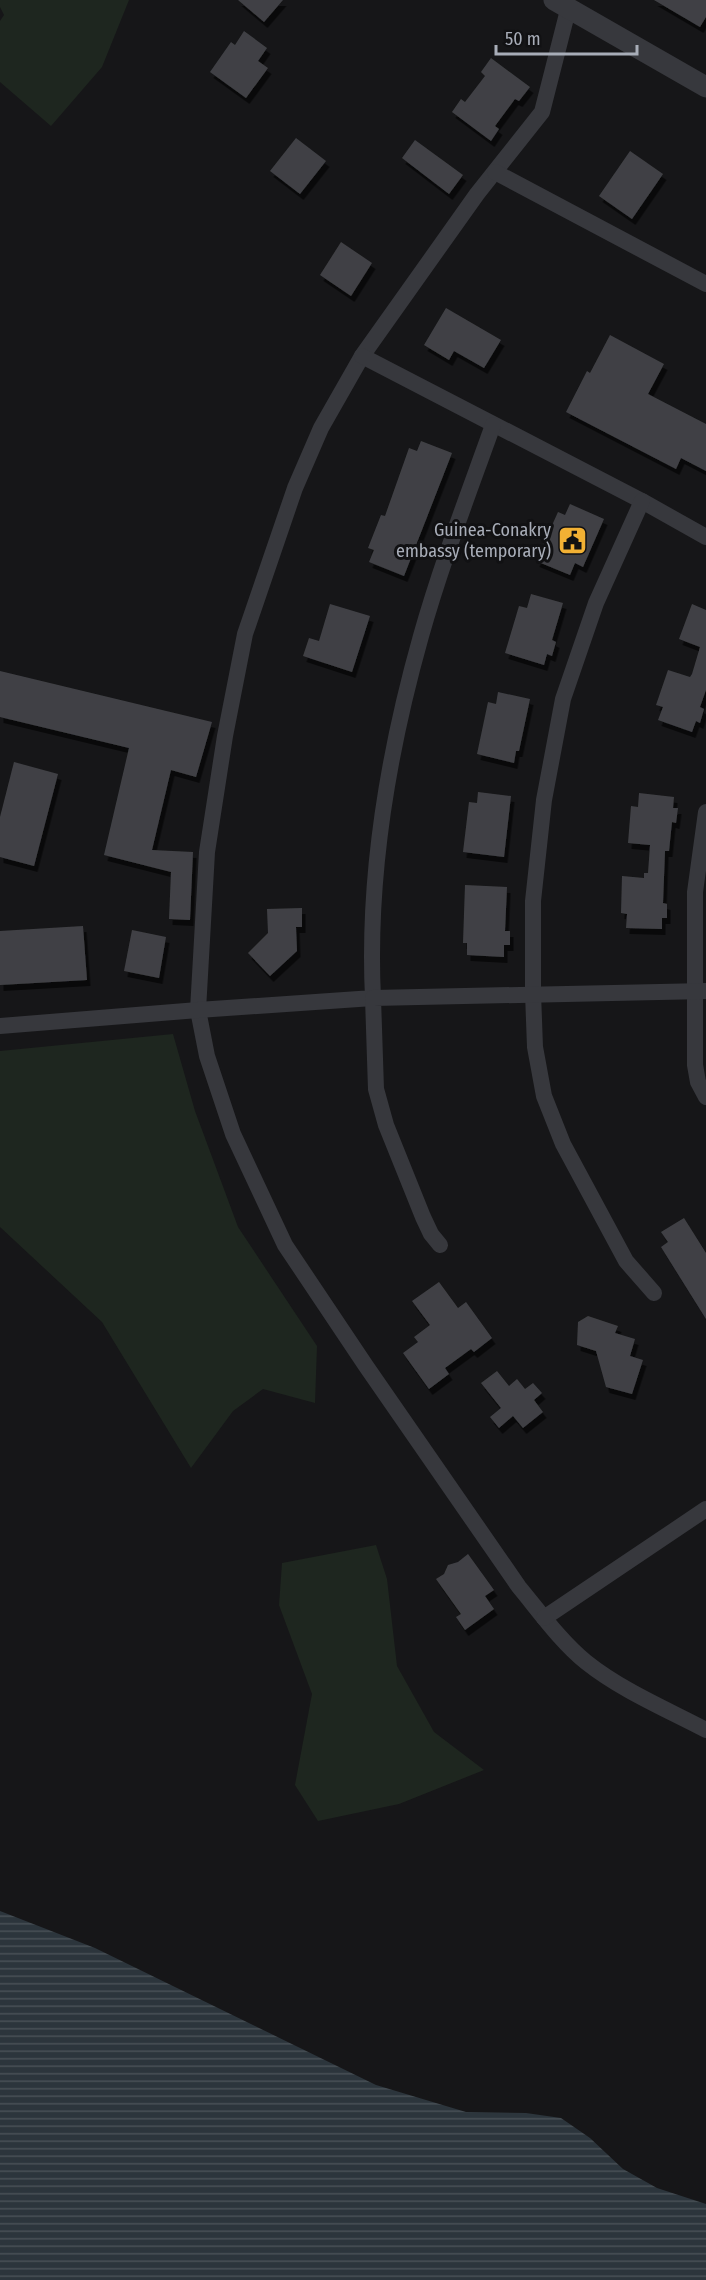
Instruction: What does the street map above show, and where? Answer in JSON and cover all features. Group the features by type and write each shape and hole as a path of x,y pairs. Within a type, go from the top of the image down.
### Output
{"street":[{"path":"706,87 561,5 542,112 495,172 362,356 321,428 296,488 245,634 225,736 207,852 198,1010 207,1056 233,1134 253,1181 285,1245 519,1587 544,1618 586,1662 624,1686 706,1730"},
{"path":"495,172 706,284"},
{"path":"362,356 642,501 706,537"},
{"path":"440,1245 427,1226 386,1125 376,1089 371,956 376,859 398,723 422,633 493,425"},
{"path":"642,501 596,603 563,699 544,800 533,901 533,993 534,1047 544,1096 563,1144 626,1261 654,1293"},
{"path":"706,812 695,892 701,991 696,1065 698,1082 706,1097"},
{"path":"0,1026 373,998 701,991"},
{"path":"544,1618 706,1509"}],"shaded area":[{"path":"0,0 129,0 102,67 51,126 0,82 0,21 4,15 0,7"},
{"path":"173,1034 195,1111 238,1227 317,1346 315,1403 263,1389 233,1411 191,1468 102,1322 0,1227 0,1051"},
{"path":"376,1545 387,1579 397,1666 434,1732 484,1770 399,1804 318,1821 295,1785 312,1694 279,1605 282,1563"},
{"path":"0,1911 95,1948 376,2085 466,2112 526,2113 561,2118 590,2138 623,2169 657,2188 706,2204 706,2280 0,2280"}],"building":[{"path":"238,0 283,0 264,22"},
{"path":"654,0 706,0 706,17 700,27"},
{"path":"244,31 267,48 258,61 268,68 246,98 210,72 231,42 235,45"},
{"path":"491,58 530,87 519,101 515,99 495,126 499,129 491,141 452,112 461,99 465,102 485,76 481,72"},
{"path":"296,138 326,161 300,194 270,171"},
{"path":"415,140 463,175 449,194 402,158"},
{"path":"630,151 663,174 632,219 599,196"},
{"path":"341,242 372,263 351,296 320,275"},
{"path":"446,308 501,340 484,368 454,351 449,360 424,345"},
{"path":"610,335 664,364 648,394 706,424 706,471 681,458 676,469 566,412 587,371 590,373"},
{"path":"421,441 452,453 404,576 369,562 374,550 368,548 381,515 385,516 409,448 417,451"},
{"path":"570,504 604,519 583,567 575,563 570,575 536,561 558,512 565,515"},
{"path":"531,594 563,603 552,640 556,642 552,656 547,654 544,665 505,653 519,606 527,608"},
{"path":"330,604 370,616 352,672 303,656 309,638 319,641"},
{"path":"692,604 706,610 706,690 700,707 704,709 700,723 696,721 692,732 658,720 663,707 656,705 668,670 690,677 692,674 700,647 679,639"},
{"path":"0,671 212,722 196,777 171,770 152,850 193,852 190,920 169,919 171,872 104,855 129,748 0,717"},
{"path":"498,692 530,699 519,751 516,751 514,763 477,754 488,702 496,704"},
{"path":"14,762 58,774 34,866 0,857 0,817"},
{"path":"478,792 511,796 504,857 463,852 469,802 477,803"},
{"path":"639,793 674,797 673,808 678,808 676,823 672,822 669,851 665,851 663,903 667,904 667,918 662,918 662,929 626,928 627,914 621,913 622,876 644,878 644,873 648,873 650,845 628,843 631,806 638,807"},
{"path":"465,885 507,887 505,931 510,931 510,945 504,945 504,957 467,955 467,943 463,943"},
{"path":"302,908 302,927 296,927 297,951 270,976 248,953 268,933 267,909"},
{"path":"83,926 87,980 0,985 0,931"},
{"path":"132,930 166,937 159,978 124,971"},
{"path":"684,1218 706,1253 706,1319 661,1247 668,1242 661,1232"},
{"path":"439,1282 458,1308 466,1302 492,1338 474,1352 471,1349 445,1368 449,1374 429,1389 403,1353 418,1342 414,1337 430,1325 412,1301"},
{"path":"588,1316 618,1326 615,1333 635,1339 630,1356 643,1360 632,1394 606,1387 596,1351 577,1345 578,1322"},
{"path":"497,1371 509,1386 517,1379 525,1389 533,1383 542,1393 534,1400 543,1412 523,1428 513,1416 499,1428 490,1417 501,1408 481,1383"},
{"path":"468,1554 494,1590 485,1596 494,1609 465,1630 456,1617 461,1614 436,1579 444,1574 448,1565 458,1562"}],"place":[{"name":"Guinea-Conakry embassy (temporary)","path":"572,540"}]}
